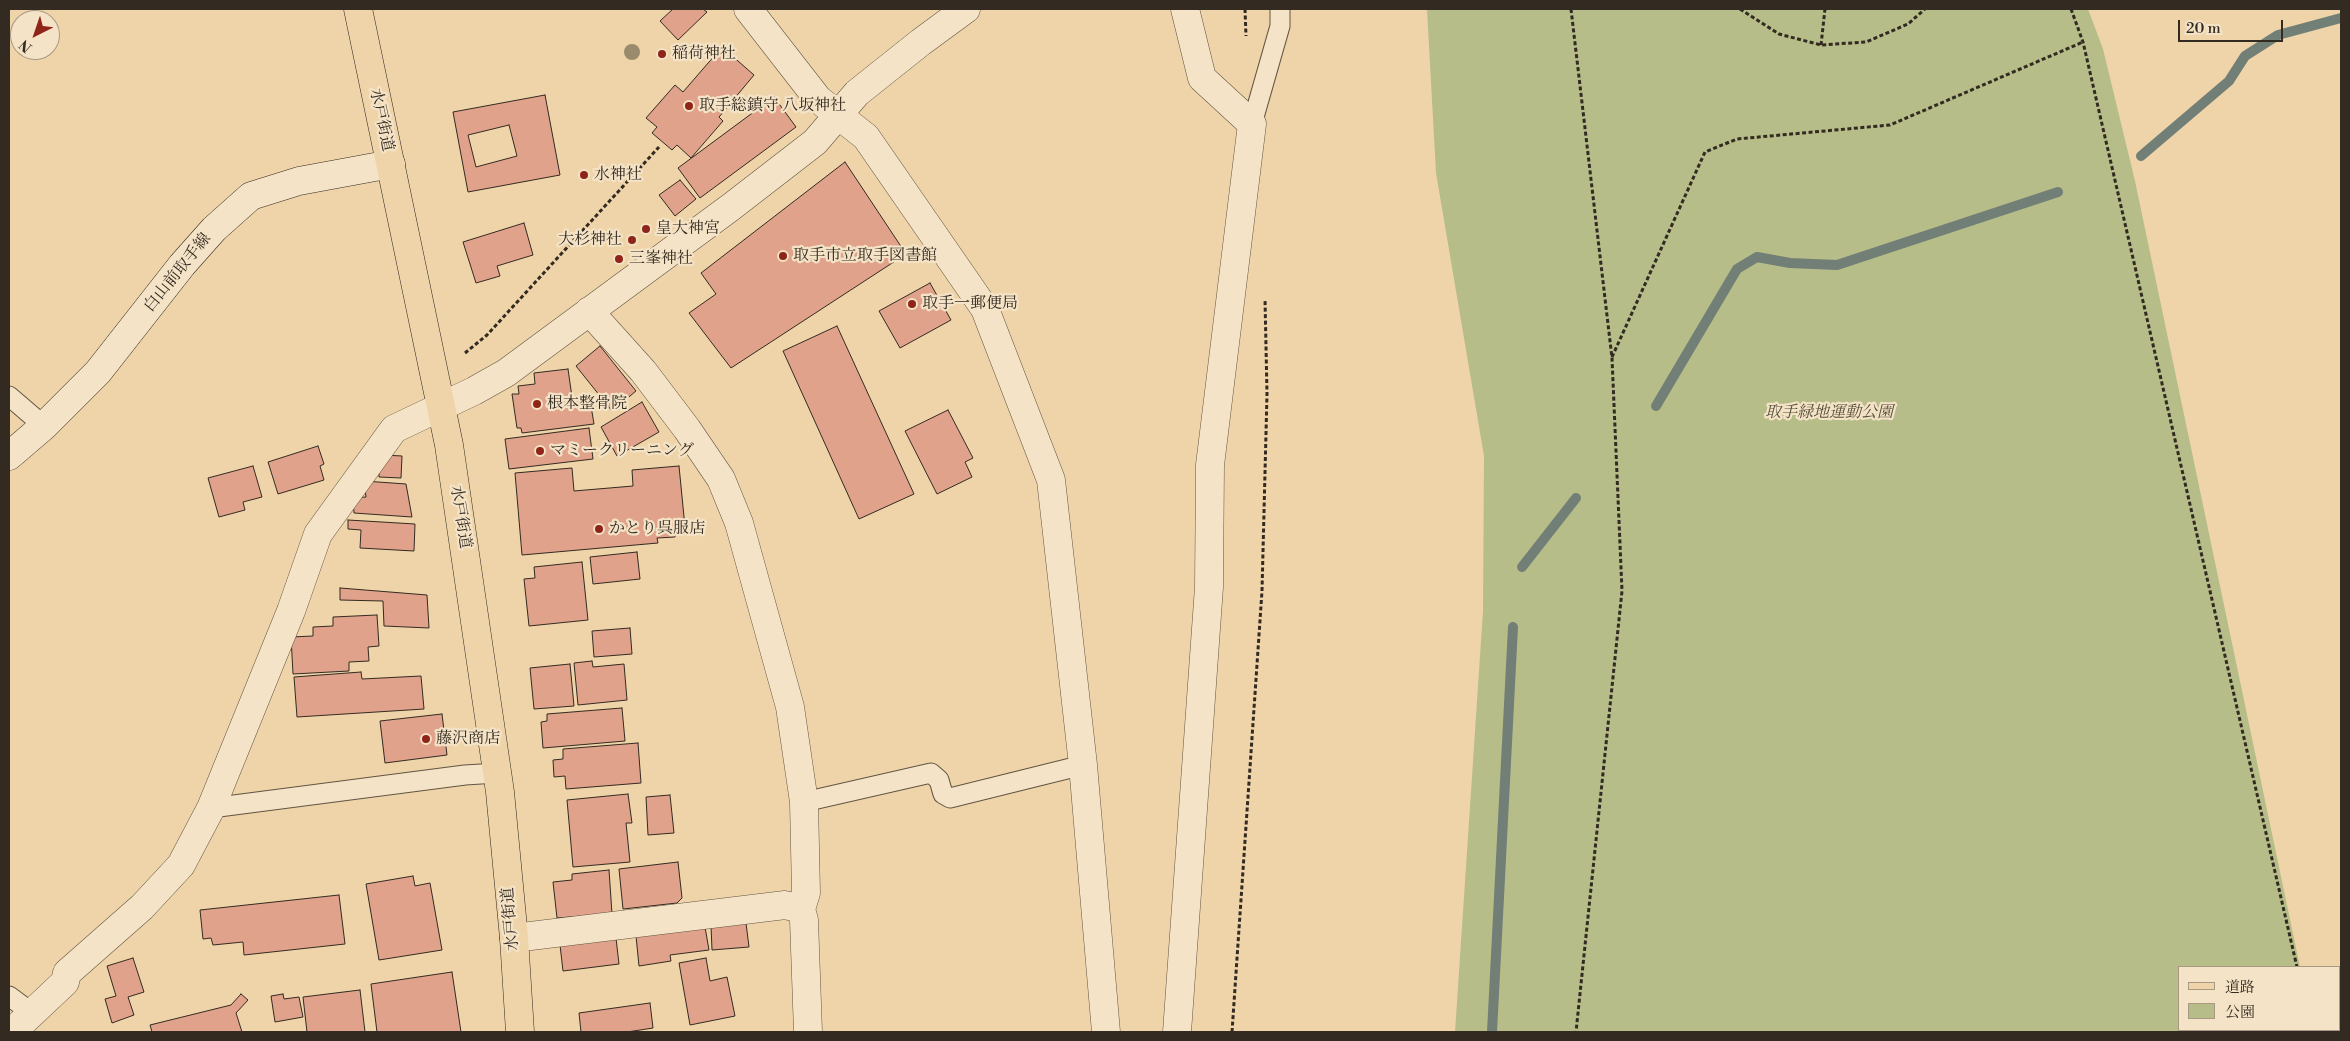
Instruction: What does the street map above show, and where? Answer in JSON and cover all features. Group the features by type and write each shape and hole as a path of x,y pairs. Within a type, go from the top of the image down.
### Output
{"main road":[{"name":"水戸街道","path":"358,9 441,406 471,586 497,773 514,938 520,1032"}],"street":[{"path":"748,9 818,99 866,137 985,309 1051,480 1083,765 1106,1032"},
{"path":"12,1032 65,982 67,973 142,907 182,865 211,808 291,611 318,534 394,429 474,391 506,373 816,142 857,93 920,42 966,9"},
{"path":"1177,1032 1209,587 1210,465 1252,124 1202,78 1186,9"},
{"name":"白山前取手線","path":"9,456 44,426 98,372 182,265 214,229 251,196 299,181 391,164"},
{"path":"589,311 643,370 722,479 742,532 790,707 804,802 806,892 801,909 804,920 808,1032"},
{"path":"514,938 785,905 801,909"}],"lane":[{"path":"1252,124 1280,26 1280,9"},
{"path":"9,396 44,426"},
{"path":"804,802 931,774 939,780 944,794 950,798 1083,765"},
{"path":"211,808 465,775 497,773"},
{"path":"9,996 32,1013"}],"path":[{"path":"1571,9 1612,358 1622,591 1576,1032"},
{"path":"1740,9 1779,34 1821,45 1866,42 1908,24 1925,9"},
{"path":"1821,45 1825,9"},
{"path":"2071,9 2083,42 2297,966"},
{"path":"1612,358 1705,152 1737,138 1890,125 2083,42"},
{"path":"465,353 487,335 659,147"},
{"path":"1232,1032 1262,591 1267,394 1265,294"}],"green space":[{"name":"取手緑地運動公園","path":"1427,9 2088,9 2103,49 2135,181 2300,966 2178,966 2178,1031 2314,1032 1455,1032 1483,611 1484,456 1436,173"}],"building":[{"path":"673,9 703,9 707,12 678,40 660,21"},
{"path":"722,47 754,75 719,117 723,121 691,158 677,145 672,150 652,133 657,127 646,118 675,85 683,92"},
{"path":"545,95 560,175 468,192 453,112","holes":["509,125 517,156 476,167 468,135"]},
{"path":"774,97 796,127 700,198 678,168"},
{"path":"845,162 906,254 731,368 689,313 716,294 701,273"},
{"path":"680,180 696,199 675,216 659,195"},
{"path":"524,223 533,255 497,266 500,276 476,283 463,242"},
{"path":"930,283 951,320 900,348 879,311"},
{"path":"837,326 914,494 859,519 783,351"},
{"path":"600,346 636,391 612,411 576,366"},
{"path":"568,369 572,397 589,394 594,424 522,433 521,428 517,428 512,394 519,394 518,386 535,384 534,373"},
{"path":"642,402 659,432 617,456 601,427"},
{"path":"948,410 973,458 965,462 972,477 937,494 905,431"},
{"path":"589,428 593,459 509,469 505,439"},
{"path":"318,446 324,464 320,466 324,480 278,494 268,462"},
{"path":"383,455 402,456 401,478 379,477 379,464"},
{"path":"253,466 262,497 243,502 245,510 219,517 208,478"},
{"path":"679,466 685,527 674,527 675,537 657,538 658,543 522,555 515,473 572,468 574,491 633,486 632,470"},
{"path":"364,481 406,484 412,517 354,513 353,498 366,497"},
{"path":"348,520 415,524 414,551 360,548 361,530 348,529"},
{"path":"637,552 640,579 593,584 590,557"},
{"path":"582,562 588,620 529,626 524,579 535,578 534,567"},
{"path":"340,588 427,595 429,628 384,626 383,601 340,600"},
{"path":"377,615 379,646 368,647 369,661 349,662 349,671 293,674 291,637 313,636 313,627 333,626 333,617"},
{"path":"630,628 632,654 594,657 592,631"},
{"path":"592,661 593,667 624,664 627,700 578,705 574,663"},
{"path":"570,664 574,706 534,709 530,668"},
{"path":"361,672 362,679 421,676 424,709 297,717 294,677"},
{"path":"622,708 625,741 543,748 541,722 547,721 547,714"},
{"path":"442,714 447,755 385,763 380,721"},
{"path":"638,743 641,783 566,789 565,776 554,777 553,760 563,759 563,749"},
{"path":"628,794 632,823 626,823 630,862 573,867 567,800"},
{"path":"670,795 674,833 648,835 646,797"},
{"path":"678,862 682,898 677,903 623,909 619,869"},
{"path":"609,870 612,914 557,918 553,882 572,880 572,874"},
{"path":"413,876 415,886 430,883 442,950 379,960 366,884"},
{"path":"339,895 345,944 244,955 243,942 213,945 211,938 203,939 200,910"},
{"path":"746,923 749,947 712,950 711,926"},
{"path":"705,927 709,950 670,955 671,961 639,966 636,936"},
{"path":"616,938 619,964 563,971 560,945"},
{"path":"133,958 144,992 128,997 134,1015 112,1023 105,999 116,996 107,966"},
{"path":"706,958 710,981 727,977 735,1016 690,1025 679,963"},
{"path":"452,972 461,1032 377,1032 371,984"},
{"path":"360,990 365,1032 307,1032 303,997"},
{"path":"241,994 248,1000 236,1013 242,1032 152,1032 150,1025 231,1005"},
{"path":"283,994 284,999 299,997 303,1017 275,1022 271,996"},
{"path":"650,1003 653,1028 627,1032 581,1032 579,1013"}],"waterway":[{"path":"2141,156 2229,81 2245,56 2278,35 2341,18"},
{"path":"1656,406 1737,269 1757,257 1790,263 1837,265 2058,192"},
{"path":"1522,567 1576,498"},
{"path":"1492,1032 1513,627"}],"place":[{"name":"稲荷神社","path":"662,54"},
{"name":"取手総鎮守 八坂神社","path":"689,106"},
{"name":"水神社","path":"584,175"},
{"name":"皇大神宮","path":"646,229"},
{"name":"大杉神社","path":"632,240"},
{"name":"取手市立取手図書館","path":"783,256"},
{"name":"三峯神社","path":"619,259"},
{"name":"取手一郵便局","path":"912,304"},
{"name":"根本整骨院","path":"537,404"},
{"name":"マミークリーニング","path":"540,451"},
{"name":"かとり呉服店","path":"599,529"},
{"name":"藤沢商店","path":"426,739"}]}
